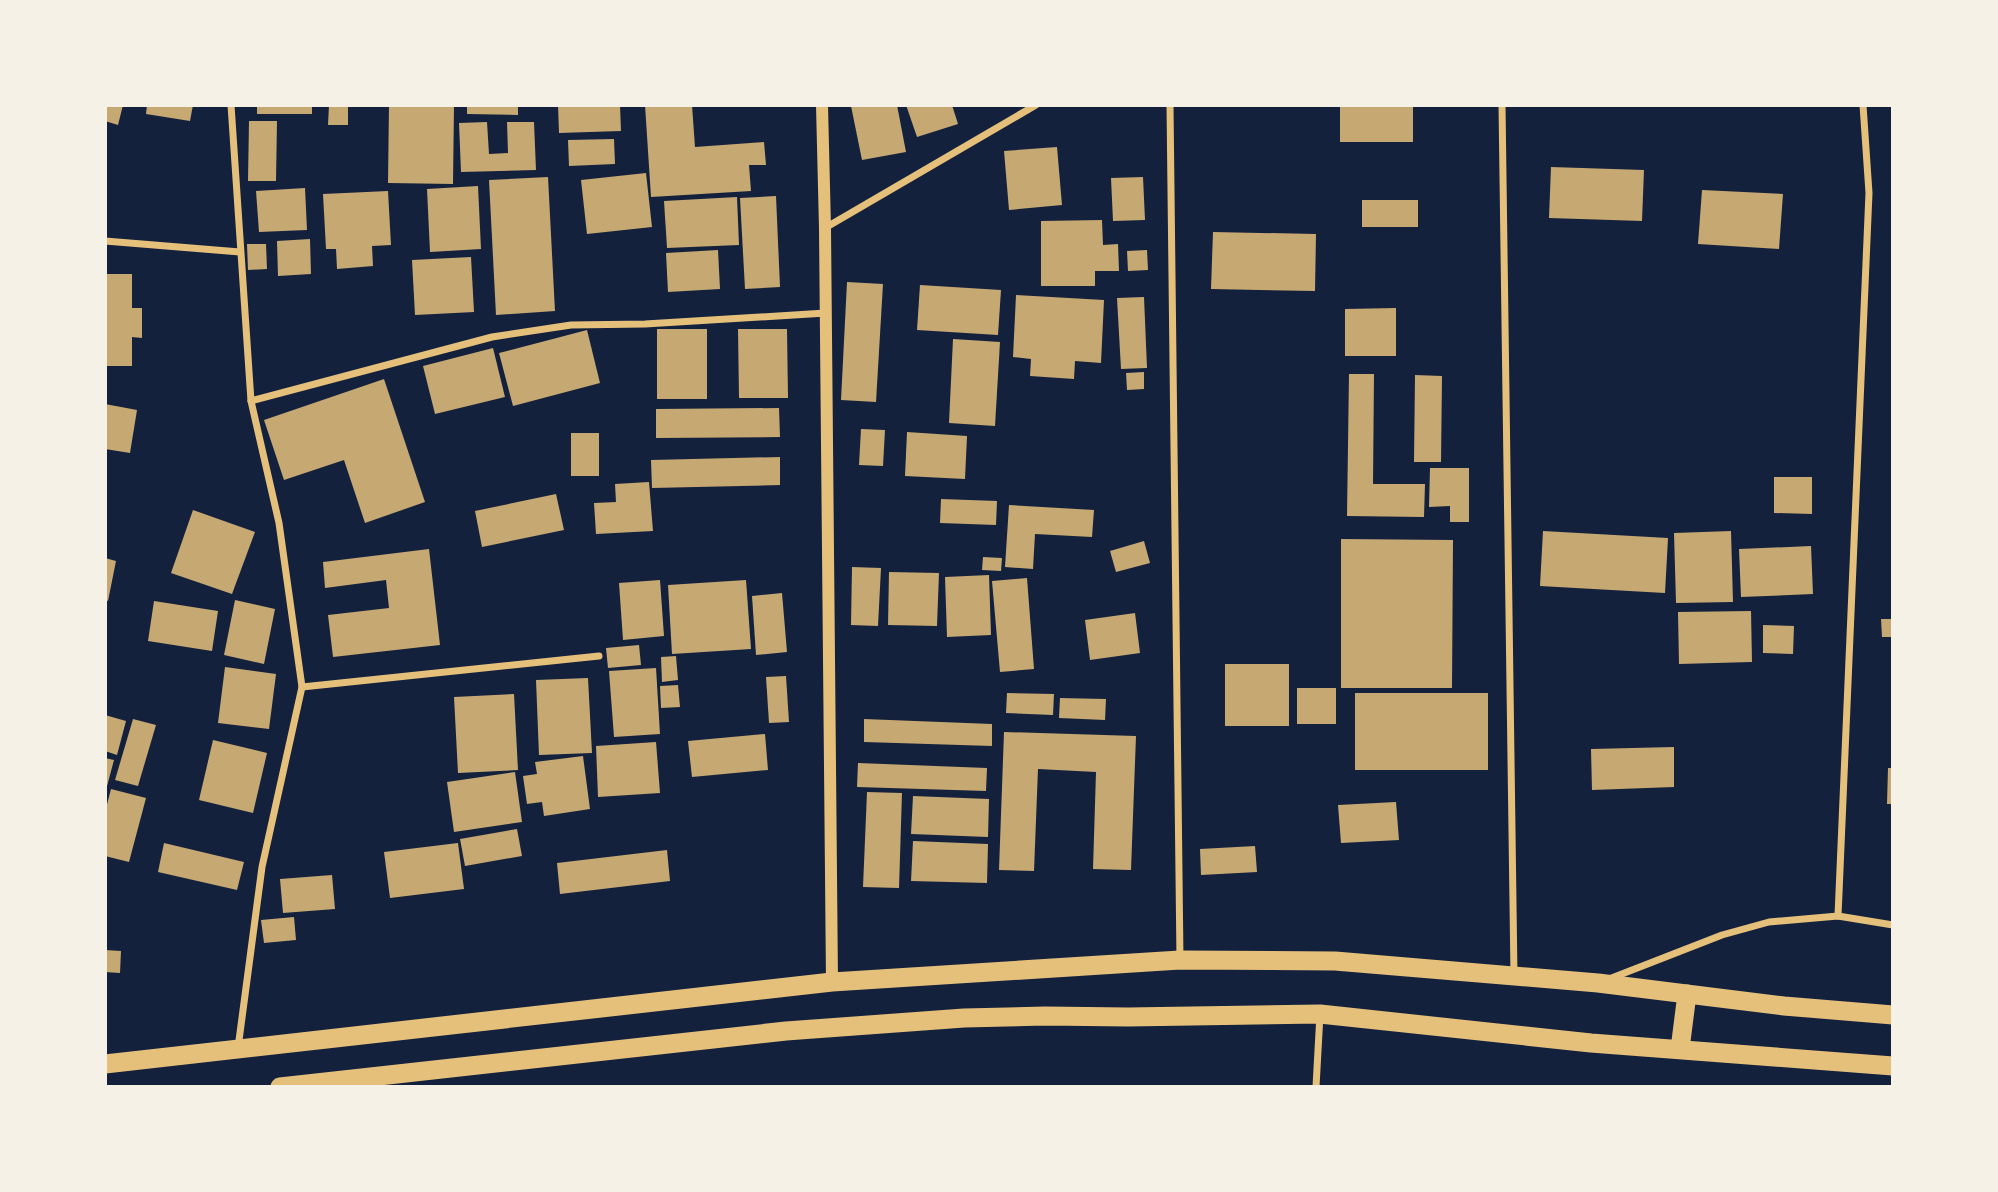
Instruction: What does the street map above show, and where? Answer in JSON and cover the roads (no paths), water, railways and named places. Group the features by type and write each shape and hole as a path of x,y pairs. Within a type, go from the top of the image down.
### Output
{"highway":[{"path":"105,1064 832,982 1180,960 1335,961 1598,983 1784,1006 1893,1015"},
{"path":"1680,1049 1687,994"},
{"path":"280,1087 773,1032 879,1023 1018,1017 1320,1014 1591,1043 1893,1066"}],"street":[{"path":"231,105 251,401 279,523 302,687 262,867 238,1049"},
{"path":"821,105 825,228 832,982"},
{"path":"825,228 1036,105"},
{"path":"1170,105 1180,960"},
{"path":"1502,105 1514,977"},
{"path":"1838,916 1870,193 1863,105"},
{"path":"105,241 240,252"},
{"path":"251,401 492,337 558,327 826,313"},
{"path":"302,687 599,656"},
{"path":"1598,983 1722,935 1769,922 1838,916 1893,925"},
{"path":"1316,1087 1320,1014"}]}
